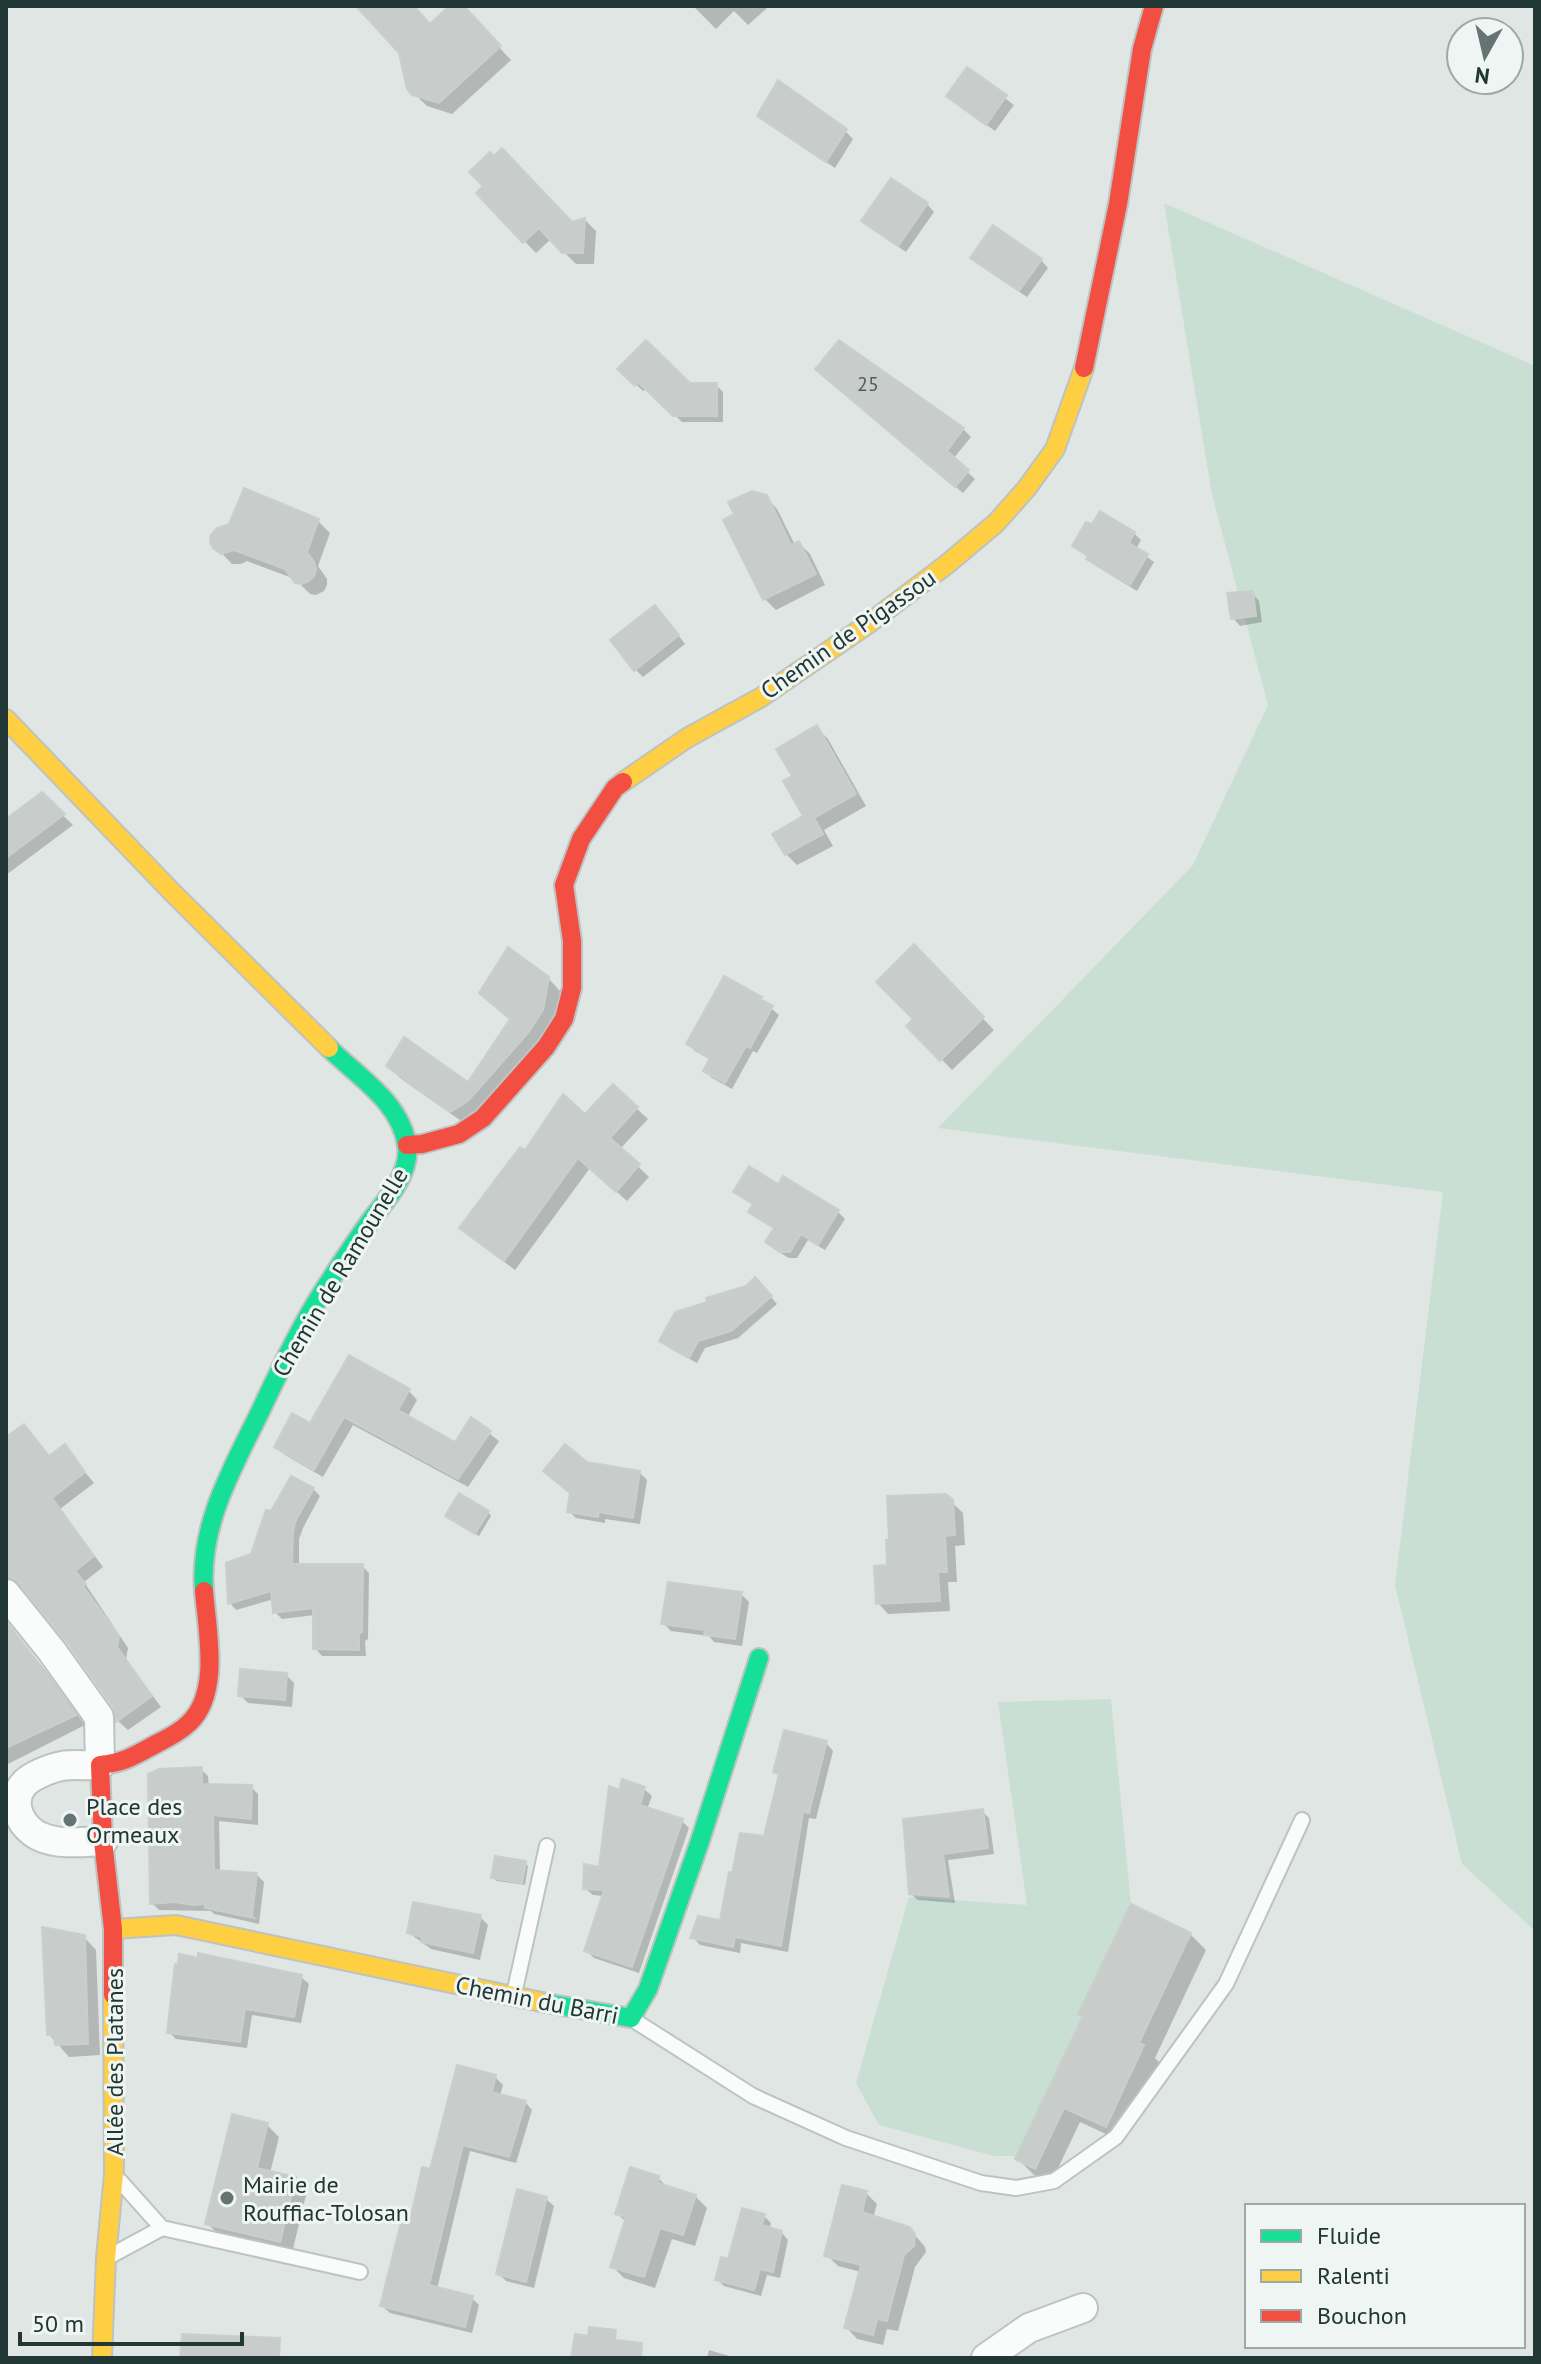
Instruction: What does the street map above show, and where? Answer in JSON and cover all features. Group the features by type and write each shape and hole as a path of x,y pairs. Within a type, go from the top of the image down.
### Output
{"street":[{"name":"Chemin de Pigassou","path":"407,1145 459,1134 483,1118 546,1047 564,1019 572,988 572,941 564,885 581,839 615,788 687,738 760,698 868,624 946,565 996,523 1027,488 1055,449 1084,369 1118,204 1142,49 1154,6"},
{"name":"Chemin de Ramounelle","path":"6,719 171,891 344,1063 382,1096 399,1119 407,1145 407,1159 397,1185 317,1301 291,1347 217,1501 202,1571 210,1676 203,1701 190,1723 164,1740 120,1763 100,1765"},
{"path":"6,1594 99,1717 100,1765 61,1766 42,1773 12,1795 18,1815 27,1829 42,1838 73,1843 103,1841"},
{"name":"Chemin du Barri","path":"113,1929 176,1925 514,1997 631,2018 648,1989 759,1658"},
{"name":"Allée des Platanes","path":"100,1765 103,1841 113,1929 114,2174 106,2258 102,2358"},
{"path":"986,2358 1029,2328 1083,2308"}],"lane":[{"path":"631,2018 753,2096 846,2138 981,2183 1016,2188 1054,2181 1116,2137 1226,1984 1302,1820"},
{"path":"514,1997 547,1846"},
{"path":"114,2174 162,2228 360,2272"},
{"path":"106,2258 162,2228"}],"green space":[{"path":"1164,203 1535,366 1535,1931 1462,1864 1395,1585 1443,1192 938,1128 1193,865 1268,705 1212,495"},
{"path":"1111,1699 1131,1904 1078,2014 1083,2016 1017,2156 994,2156 879,2125 856,2083 909,1897 1027,1905 998,1702"}],"building":[{"path":"356,6 414,6 430,24 449,6 464,6 501,46 439,103 412,95 407,89 399,53"},
{"path":"967,67 1007,95 986,125 946,96"},
{"path":"778,80 847,129 826,162 757,116"},
{"path":"502,148 572,222 585,218 583,253 562,253 539,228 523,243 476,193 483,186 469,172 490,152 494,156"},
{"path":"891,178 928,203 898,246 861,221"},
{"path":"993,225 1042,259 1019,291 970,258"},
{"path":"646,340 690,383 717,383 717,416 673,416 638,382 635,386 617,369"},
{"path":"839,340 964,428 947,451 969,470 955,487 815,369"},
{"path":"244,488 319,519 307,552 316,569 309,581 295,583 285,569 234,550 221,554 213,548 211,535 217,528 229,524"},
{"path":"752,491 767,495 791,545 799,541 816,574 763,600 723,520 734,514 728,502"},
{"path":"1100,511 1135,532 1129,543 1148,554 1130,585 1086,559 1088,556 1072,546 1086,522 1092,524"},
{"path":"1253,591 1256,616 1231,619 1227,593"},
{"path":"655,605 679,635 634,671 610,640"},
{"path":"817,725 856,794 814,818 823,834 785,855 772,834 803,816 783,781 792,776 776,749"},
{"path":"42,792 65,814 6,858 6,819"},
{"path":"914,944 984,1017 940,1061 906,1026 913,1019 876,982"},
{"path":"508,947 549,977 543,1010 528,1033 468,1101 450,1112 386,1066 404,1037 468,1082 510,1019 479,993"},
{"path":"724,976 773,1006 750,1048 746,1046 725,1083 703,1071 710,1058 686,1044"},
{"path":"613,1084 638,1107 610,1138 640,1164 616,1192 578,1158 504,1261 459,1228 520,1147 525,1150 563,1094 585,1114"},
{"path":"749,1166 778,1184 783,1176 839,1210 818,1245 801,1234 790,1252 780,1252 765,1242 774,1228 748,1212 753,1204 733,1192"},
{"path":"755,1277 772,1296 731,1331 698,1341 689,1358 659,1341 675,1312 707,1302 706,1298 746,1286"},
{"path":"349,1355 410,1389 398,1410 455,1442 471,1417 491,1431 458,1479 344,1417 314,1470 274,1447 292,1413 310,1423"},
{"path":"24,1424 49,1456 65,1444 85,1472 52,1498 94,1556 75,1571 119,1636 117,1647 152,1696 116,1722 113,1707 65,1640 19,1583 6,1577 6,1437"},
{"path":"565,1444 587,1462 640,1471 633,1518 599,1512 598,1517 567,1512 570,1493 543,1471"},
{"path":"291,1476 314,1488 296,1520 292,1564 363,1564 359,1650 313,1649 313,1608 273,1613 271,1591 228,1604 226,1563 251,1554 266,1510 271,1511"},
{"path":"459,1493 489,1511 475,1534 445,1516"},
{"path":"946,1494 953,1500 955,1535 945,1536 947,1572 938,1572 940,1601 876,1604 874,1566 887,1565 887,1496"},
{"path":"668,1582 742,1592 735,1639 704,1635 705,1630 661,1624"},
{"path":"6,1621 76,1715 6,1748"},
{"path":"240,1669 287,1673 285,1700 238,1696"},
{"path":"784,1730 827,1741 809,1813 803,1812 781,1946 735,1937 733,1947 690,1938 698,1916 720,1920 740,1833 764,1836 779,1774 773,1772"},
{"path":"202,1767 202,1784 252,1785 251,1819 213,1815 214,1870 257,1873 254,1918 205,1908 205,1904 150,1904 148,1774 159,1769"},
{"path":"622,1779 645,1787 640,1805 683,1819 632,1967 584,1951 604,1890 583,1889 584,1864 599,1867 609,1786 619,1790"},
{"path":"983,1809 988,1848 943,1854 949,1897 909,1894 903,1819"},
{"path":"495,1856 526,1861 522,1883 491,1878"},
{"path":"413,1902 481,1915 473,1953 421,1942 422,1937 407,1933"},
{"path":"1131,1904 1191,1933 1139,2043 1144,2045 1106,2127 1064,2108 1035,2169 1015,2159 1083,2016 1078,2014"},
{"path":"42,1927 85,1935 88,2044 55,2045 54,2035 47,2035"},
{"path":"198,1953 302,1975 294,2017 245,2009 240,2042 167,2033 175,1964 178,1965 179,1954 198,1958"},
{"path":"457,2065 496,2075 492,2092 526,2101 509,2157 463,2145 429,2285 473,2296 465,2327 380,2306 402,2218 410,2220 422,2167 430,2169"},
{"path":"232,2114 268,2123 257,2168 296,2177 280,2242 205,2224"},
{"path":"630,2167 659,2176 658,2183 696,2195 683,2235 660,2228 644,2277 610,2267 626,2217 615,2214"},
{"path":"842,2185 867,2191 862,2212 910,2227 915,2234 914,2246 904,2255 887,2321 877,2319 873,2335 844,2328 861,2265 824,2256"},
{"path":"517,2189 547,2197 526,2282 496,2274"},
{"path":"742,2208 765,2214 762,2225 782,2231 773,2272 760,2269 754,2290 715,2280 721,2257 728,2259"},
{"path":"589,2327 616,2330 615,2340 642,2343 641,2358 571,2358 575,2334 588,2336"},
{"path":"182,2334 280,2338 279,2358 180,2358"}],"traffic: fast":[{"path":"204,1591 204,1567 212,1521 238,1457 309,1315 393,1190 406,1161 407,1146 396,1116 377,1091 329,1048"},
{"path":"546,2003 631,2018 648,1989 759,1658"}],"traffic: slow":[{"path":"623,782 687,738 760,698 868,624 996,523 1027,488 1055,449 1084,368"},
{"path":"6,719 171,891 329,1048"},
{"path":"113,1929 176,1925 546,2003"},
{"path":"102,2358 106,2258 114,2174 113,1995"}],"traffic: jam":[{"path":"1084,368 1118,204 1142,49 1154,6"},
{"path":"407,1145 459,1134 483,1118 546,1047 564,1019 572,988 572,941 564,885 581,839 615,788 623,782"},
{"path":"113,1995 113,1929 103,1841 100,1765 130,1758 166,1739 186,1726 199,1710 209,1678 210,1660 204,1591"}],"place":[{"name":"Place des Ormeaux","path":"70,1820"},
{"name":"Mairie de Rouffiac-Tolosan","path":"227,2198"}]}
